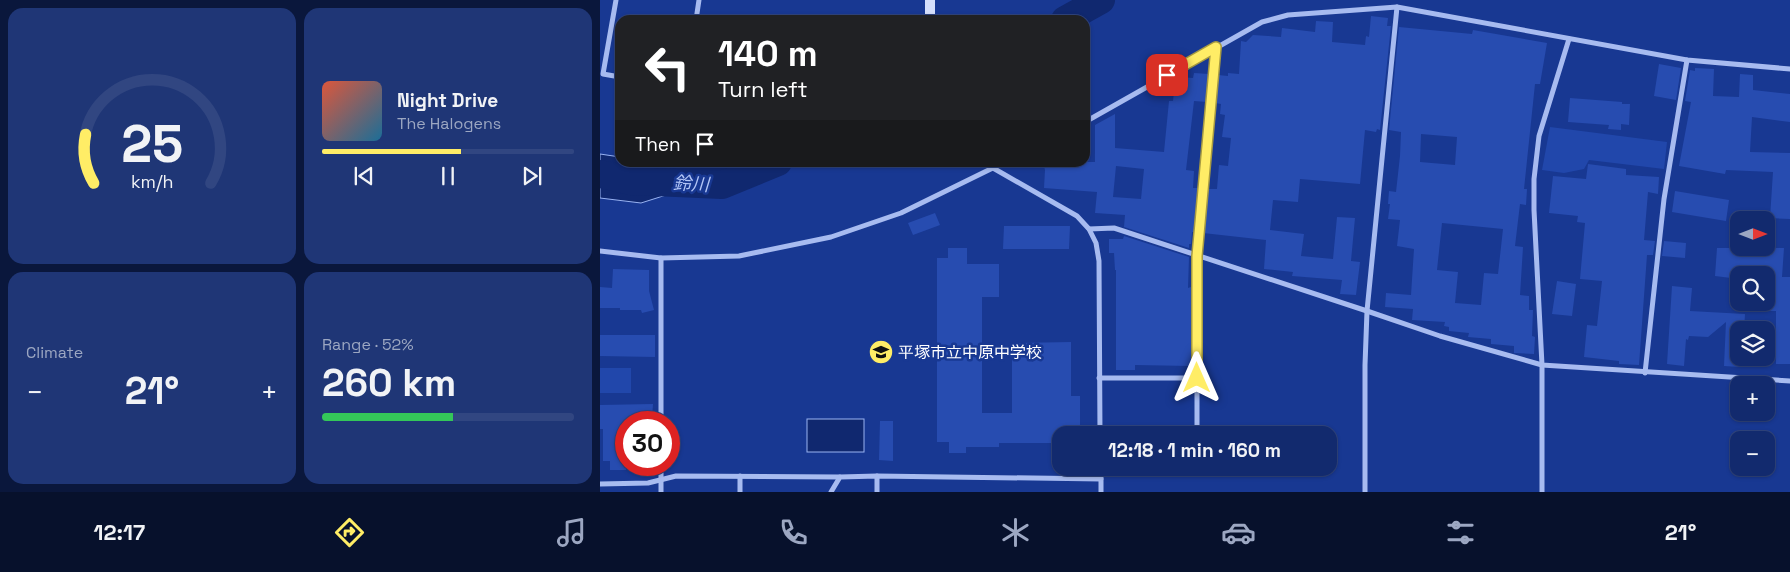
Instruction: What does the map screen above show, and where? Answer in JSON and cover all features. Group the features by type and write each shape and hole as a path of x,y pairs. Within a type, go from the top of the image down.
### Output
{"street":[{"path":"615,76 603,74 616,0"},
{"path":"697,15 699,0"},
{"path":"930,0 930,15"},
{"path":"1365,492 1367,310 1397,7"},
{"path":"1090,119 1262,22 1288,15 1397,7 1687,60 1790,69"},
{"path":"1542,492 1542,365 1534,178 1539,136 1569,39"},
{"path":"1197,426 1197,256 1216,47"},
{"path":"1645,373 1664,199 1687,60"},
{"path":"600,251 661,258 739,256 831,237 901,213 993,168 1077,216 1089,229 1096,243 1099,261 1100,426"},
{"path":"1089,229 1114,228 1367,310 1440,336 1542,365 1790,382"},
{"path":"661,258 661,411"},
{"path":"1099,378 1197,378"},
{"path":"661,476 661,492"},
{"path":"600,484 648,483 676,476 1101,479 1101,492"},
{"path":"740,476 740,492"},
{"path":"877,492 878,476"},
{"path":"831,492 840,478"}],"shaded area":[{"path":"1550,127 1667,142 1664,169 1589,160 1584,169 1564,173 1542,170"},
{"path":"600,368 631,368 631,393 600,393"}],"water":[{"path":"600,154 615,156 615,167 754,167 641,203 600,198"},
{"path":"807,419 864,419 864,452 807,452"}],"building":[{"path":"1371,16 1388,18 1387,26 1391,26 1380,130 1377,129 1376,132 1365,130 1360,184 1300,179 1298,202 1273,200 1270,230 1304,234 1301,256 1333,259 1337,217 1355,218 1351,261 1360,262 1356,295 1340,294 1342,280 1292,276 1293,272 1264,269 1266,240 1203,233 1208,189 1217,189 1219,165 1228,166 1231,138 1222,137 1225,115 1220,114 1221,104 1215,103 1218,75 1228,76 1228,73 1239,74 1241,41 1246,42 1253,35 1281,37 1282,28 1315,32 1316,21 1333,22 1332,42 1365,45 1366,36 1369,37"},
{"path":"1399,27 1472,34 1473,30 1547,43 1540,84 1535,84 1524,189 1527,189 1526,205 1520,204 1515,246 1523,247 1520,295 1529,296 1529,310 1533,310 1532,336 1535,337 1534,354 1514,353 1514,346 1491,344 1491,339 1468,337 1469,333 1449,331 1449,327 1444,326 1445,322 1412,320 1413,309 1385,307 1386,293 1411,295 1414,249 1397,246 1400,220 1388,219 1389,191 1396,192 1401,132 1389,130","holes":["1421,134 1457,137 1455,165 1420,162","1442,223 1503,229 1498,274 1484,273 1481,305 1455,303 1458,272 1437,270"]},
{"path":"1659,64 1681,68 1676,100 1654,96"},
{"path":"1695,68 1714,69 1713,96 1739,97 1740,74 1753,75 1753,90 1790,94 1790,122 1752,117 1750,152 1790,153 1790,219 1775,218 1775,211 1770,211 1773,172 1726,170 1725,174 1679,166 1691,102 1685,101 1690,70 1695,71"},
{"path":"1194,73 1209,74 1207,102 1194,101 1186,170 1194,171 1193,188 1199,188 1195,232 1192,232 1189,248 1124,227 1125,215 1095,213 1097,192 1044,188 1044,167 1090,167 1090,162 1095,162 1095,125 1115,114 1115,148 1164,152 1169,101 1173,101 1175,82 1179,83 1180,77 1193,78","holes":["1116,166 1144,169 1141,199 1113,197"]},
{"path":"1570,98 1630,104 1629,125 1621,124 1621,130 1608,129 1609,125 1568,122"},
{"path":"1588,164 1626,169 1626,175 1659,177 1658,194 1648,192 1644,240 1655,241 1653,255 1647,255 1639,365 1619,364 1619,361 1584,357 1587,325 1597,326 1602,281 1580,279 1585,223 1577,222 1578,216 1549,213 1553,176 1586,179"},
{"path":"1675,191 1729,200 1726,221 1672,212"},
{"path":"935,213 940,225 913,235 908,223"},
{"path":"1004,226 1070,226 1069,249 1003,249"},
{"path":"1124,236 1189,257 1188,288 1191,287 1191,366 1135,365 1135,370 1116,370 1116,270 1114,253 1109,253 1109,239 1123,239"},
{"path":"1664,241 1686,243 1685,258 1662,256"},
{"path":"948,248 967,248 967,264 999,264 999,297 982,297 982,413 1012,413 1012,343 1071,342 1071,396 1080,396 1080,426 1052,426 1052,443 999,443 999,447 966,447 966,453 949,453 949,442 937,442 937,258 948,258"},
{"path":"1717,248 1730,248 1730,256 1775,256 1775,248 1784,248 1782,277 1790,277 1790,364 1776,364 1775,266 1730,266 1730,278 1715,276"},
{"path":"613,269 649,270 649,291 654,310 642,313 641,310 600,308 600,287 612,288"},
{"path":"1557,281 1576,284 1572,316 1552,314"},
{"path":"1672,286 1692,288 1690,311 1745,314 1745,321 1730,321 1730,366 1739,367 1724,366 1726,322 1708,337 1689,336 1688,340 1686,339 1684,366 1667,364"},
{"path":"600,335 655,335 655,357 600,356"},
{"path":"653,404 652,411 615,411 615,470 610,470 610,461 603,461 603,429 600,429 600,405"},
{"path":"880,421 893,421 893,461 879,460"}],"waterway":[{"name":"鈴川","path":"1074,15 1101,0"},
{"name":"鈴川","path":"600,174 631,181 722,185 766,167"}],"place":[{"name":"平塚市立中原中学校","path":"881,352"}],"route":[{"path":"1167,75 1216,47 1197,256 1197,378"}]}
